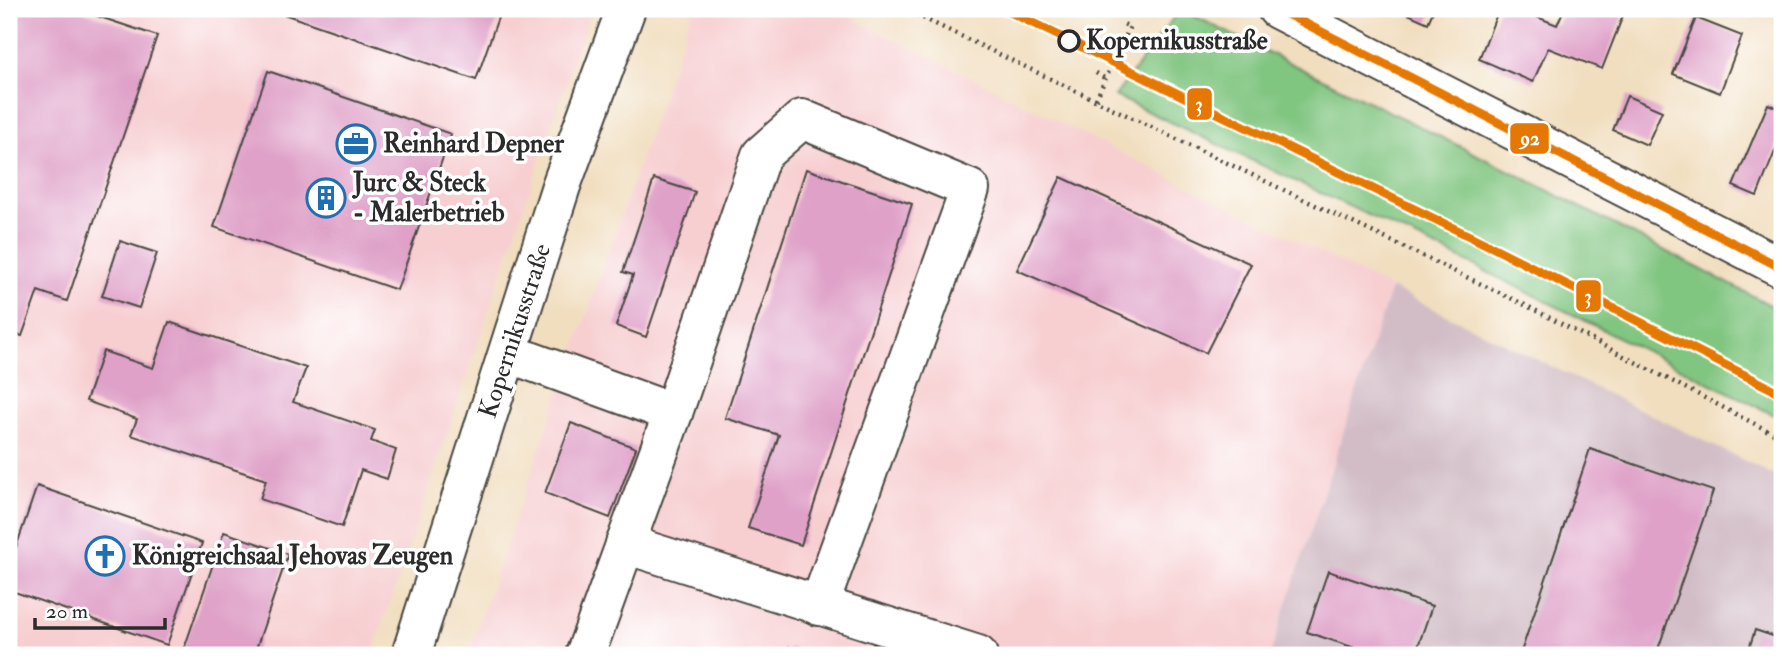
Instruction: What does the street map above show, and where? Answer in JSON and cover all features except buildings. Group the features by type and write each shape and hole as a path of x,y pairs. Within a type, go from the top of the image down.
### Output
{"street":[{"name":"Kopernikusstraße","path":"411,655 579,132 626,9"},
{"path":"1277,9 1782,268"},
{"path":"585,655 673,413 761,155 802,119 970,189 819,606"},
{"path":"508,353 673,413"},
{"path":"625,544 978,655"}],"path":[{"path":"904,9 1523,304 1782,438"},
{"path":"1096,99 1130,27 1121,23"},
{"path":"1096,73 1106,79"}],"shaded area":[{"path":"9,9 591,9 372,655 9,655"},
{"path":"693,9 834,9 1391,288 1270,655 468,655"},
{"path":"1391,288 1782,479 1782,655 1270,655"}],"green space":[{"path":"1180,9 1518,175 1782,311 1782,419 1459,258 1115,96"}],"transit line":[{"name":"3","path":"1004,9 1492,247 1782,394"},
{"name":"92","path":"1277,9 1782,268"}],"place":[{"name":"Kopernikusstraße","path":"1069,41"},
{"name":"Reinhard Depner","path":"356,144"},
{"name":"Jurc & Steck - Malerbetrieb","path":"326,198"},
{"name":"Königreichsaal Jehovas Zeugen","path":"105,556"}]}
